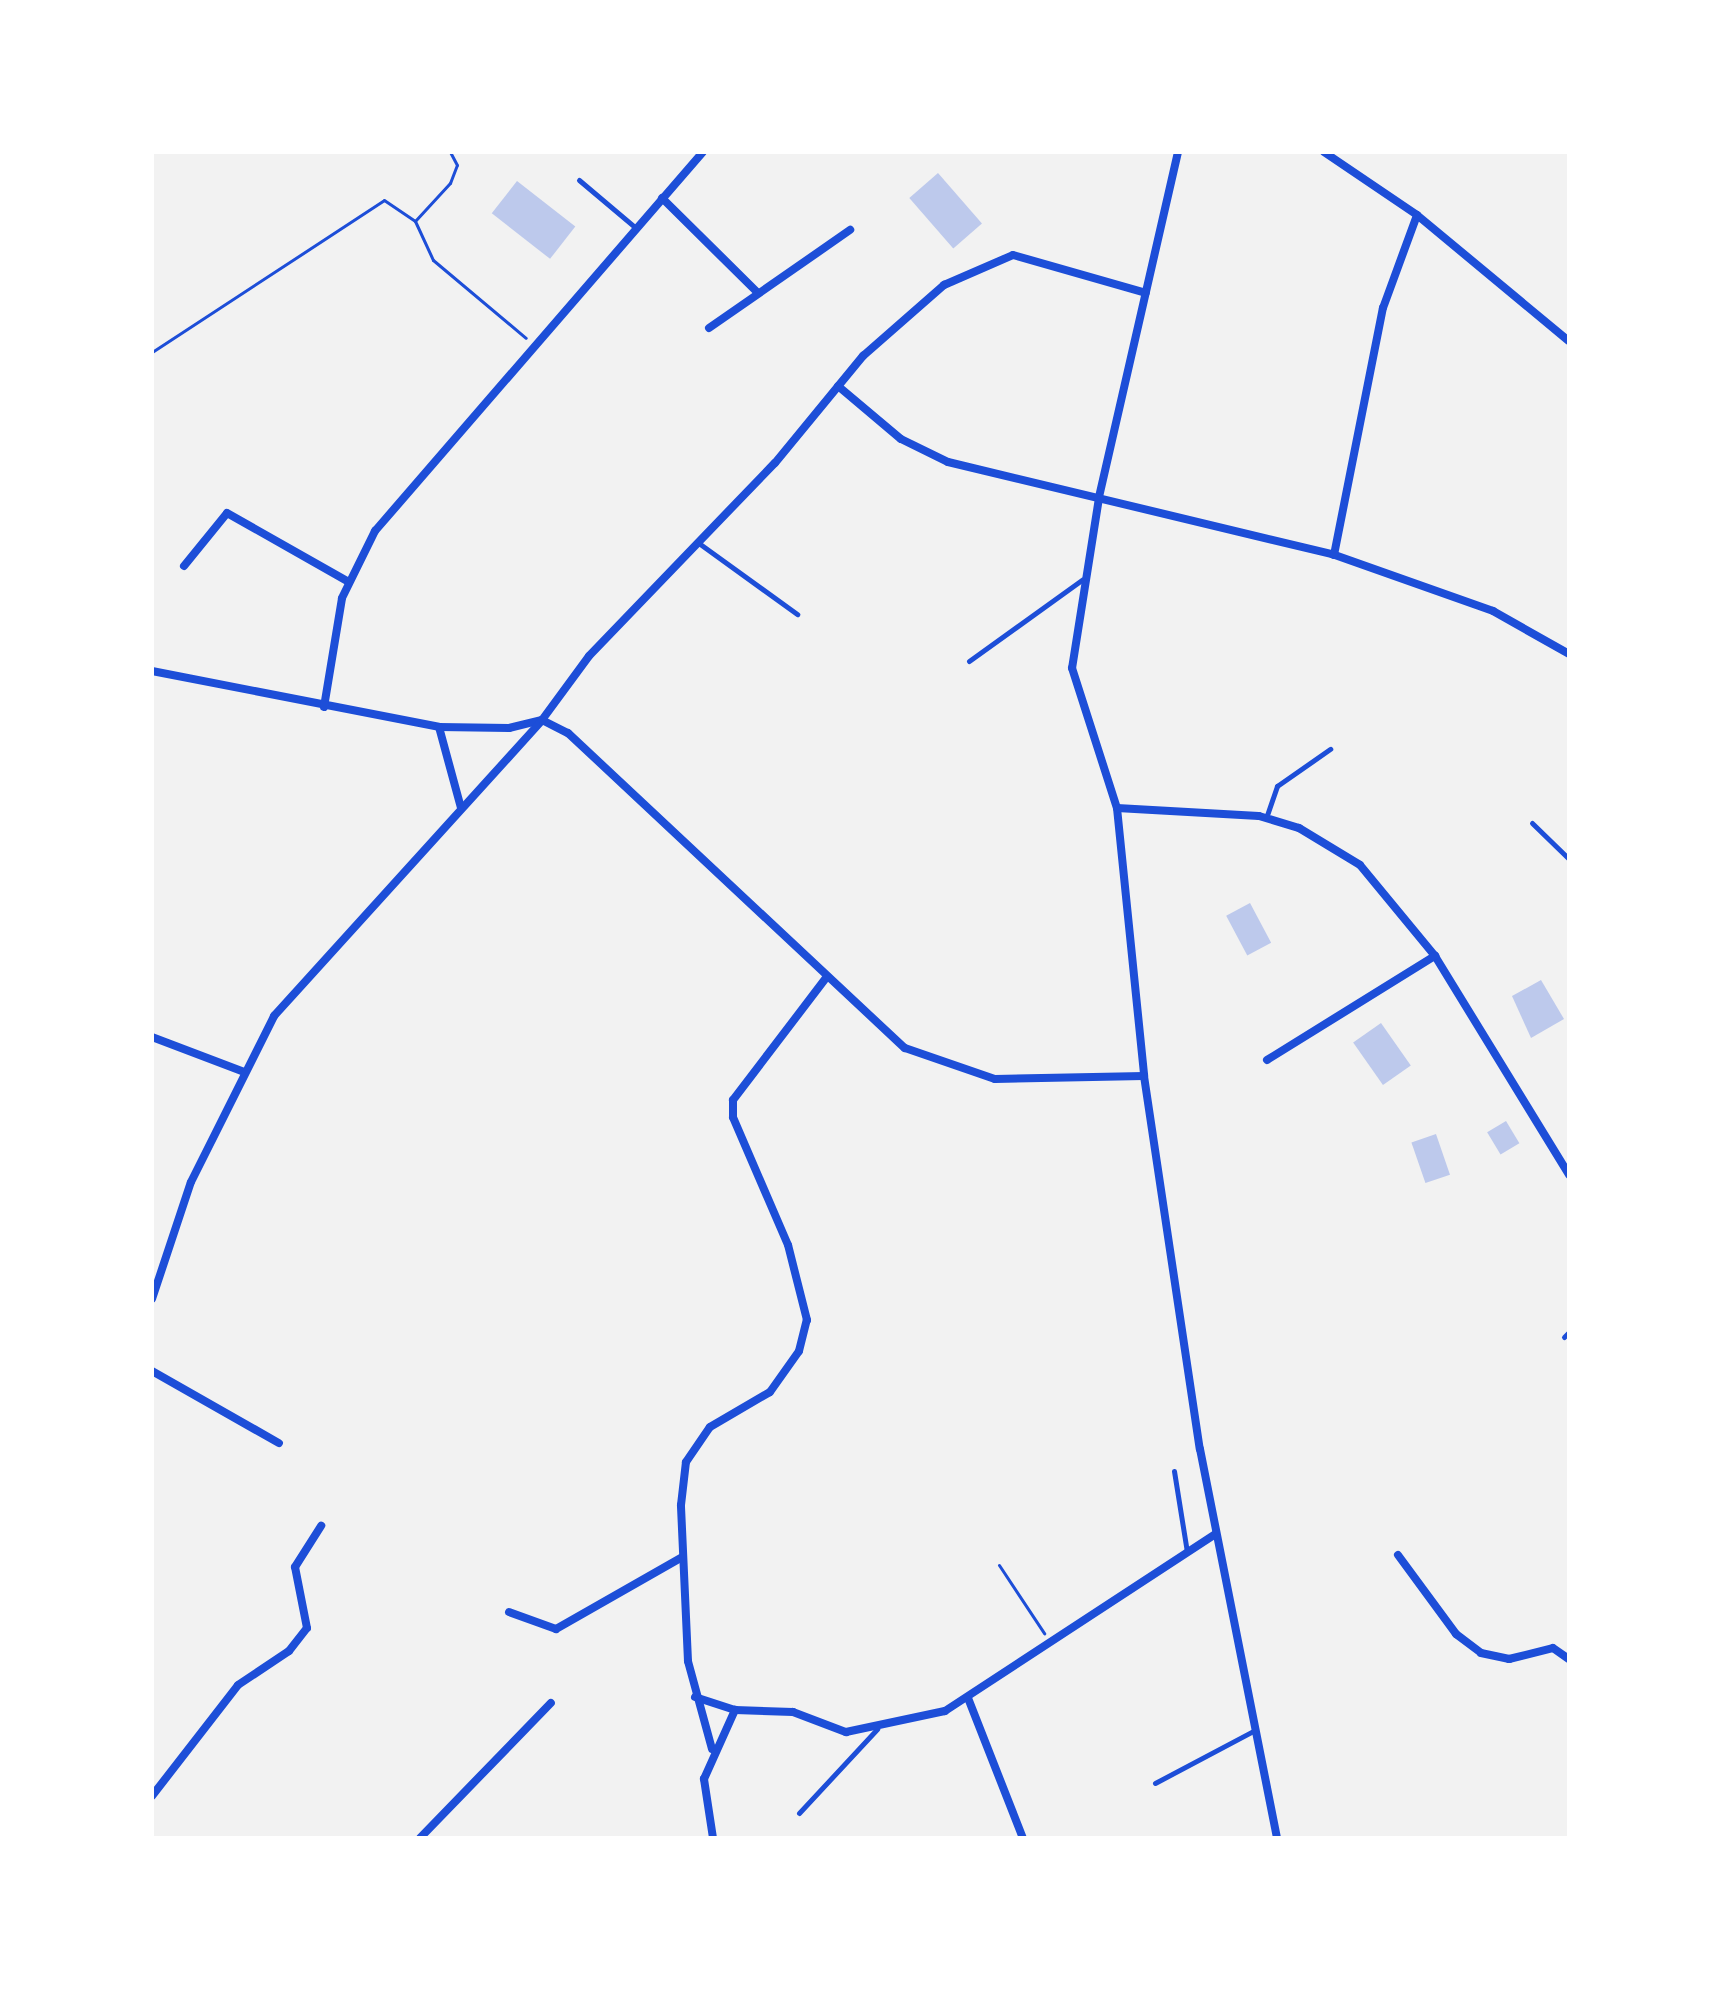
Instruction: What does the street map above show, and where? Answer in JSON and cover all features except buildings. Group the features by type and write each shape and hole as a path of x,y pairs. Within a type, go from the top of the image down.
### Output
{"street":[{"path":"324,707 333,631 349,582 393,504 703,152"},
{"path":"1178,152 1099,498 1083,579 1072,668 1117,808 1144,1076 1215,1534 1277,1838"},
{"path":"1324,152 1417,215 1569,341"},
{"path":"662,198 757,292"},
{"path":"1334,555 1383,308 1417,215"},
{"path":"709,328 850,230"},
{"path":"152,1299 154,1277 244,1072 309,970 542,720 589,656 700,544 838,386 944,285 1005,257 1030,255 1146,293"},
{"path":"838,386 923,452 1334,555 1493,611 1569,654"},
{"path":"184,566 227,513 349,582"},
{"path":"152,671 439,727 509,728 542,720 568,733 826,978 905,1048 953,1070 1031,1082 1144,1076"},
{"path":"439,727 461,808"},
{"path":"1117,808 1266,818 1299,828 1360,865 1435,956 1569,1175"},
{"path":"1267,1060 1435,956"},
{"path":"712,1749 695,1697 682,1557 691,1447 770,1392 804,1337 804,1298 788,1245 732,1110 739,1089 826,978"},
{"path":"152,1037 244,1072"},
{"path":"152,1371 279,1443"},
{"path":"152,1796 238,1685 289,1651 307,1628 295,1567 321,1526"},
{"path":"695,1697 735,1710 793,1712 846,1732 877,1729 945,1711 1215,1534"},
{"path":"1398,1555 1456,1634 1481,1653 1509,1659 1553,1648 1569,1659"},
{"path":"509,1612 556,1629 682,1557"},
{"path":"968,1698 1023,1838"},
{"path":"420,1838 551,1703"},
{"path":"713,1838 704,1779 712,1749 735,1710"}],"lane":[{"path":"579,180 636,228"},
{"path":"700,544 797,614"},
{"path":"969,661 1083,579"},
{"path":"1266,818 1277,786 1330,749"},
{"path":"1532,823 1569,859"},
{"path":"1174,1471 1187,1553"},
{"path":"799,1813 877,1729"},
{"path":"1155,1783 1255,1730"}],"path":[{"path":"415,221 450,183 457,165 450,152"},
{"path":"152,352 384,200 415,221 433,260 533,343"},
{"path":"999,1565 1051,1643"}]}
